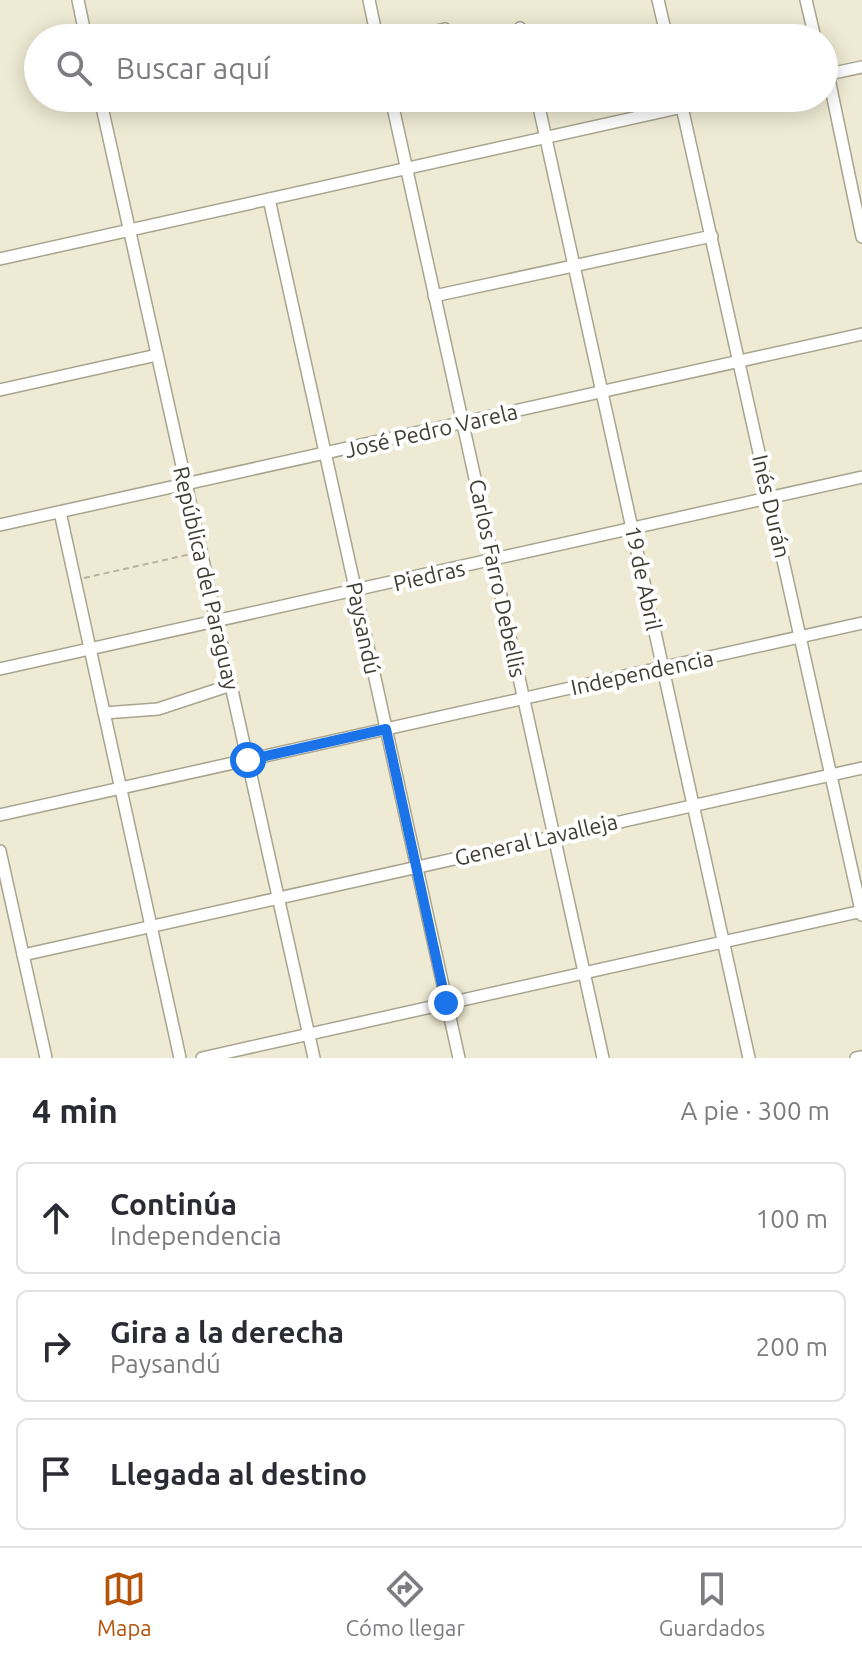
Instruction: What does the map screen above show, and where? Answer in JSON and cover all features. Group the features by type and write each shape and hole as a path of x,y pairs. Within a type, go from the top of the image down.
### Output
{"street":[{"path":"78,0 83,24"},
{"path":"369,0 374,24"},
{"path":"658,0 664,24"},
{"path":"806,0 812,24"},
{"path":"838,72 862,67"},
{"name":"República del Paraguay","path":"103,112 314,1058"},
{"name":"Carlos Farro Debellis","path":"394,112 603,1058"},
{"name":"19 de Abril","path":"540,112 749,1058"},
{"path":"0,259 547,138 647,112"},
{"name":"Inés Durán","path":"683,112 862,913"},
{"path":"834,112 862,237"},
{"name":"Paysandú","path":"269,199 459,1058"},
{"path":"434,296 712,236"},
{"name":"José Pedro Varela","path":"0,525 862,334"},
{"path":"0,390 157,355"},
{"name":"Piedras","path":"0,669 862,477"},
{"path":"60,512 180,1058"},
{"name":"Independencia","path":"0,815 862,623"},
{"path":"104,713 158,709 231,685"},
{"name":"General Lavalleja","path":"23,955 862,768"},
{"path":"0,851 46,1058"},
{"path":"202,1058 862,913"},
{"path":"856,1058 862,1057"}],"path":[{"path":"75,579 201,552"}],"route":[{"path":"248,760 386,729 446,1003"}]}
